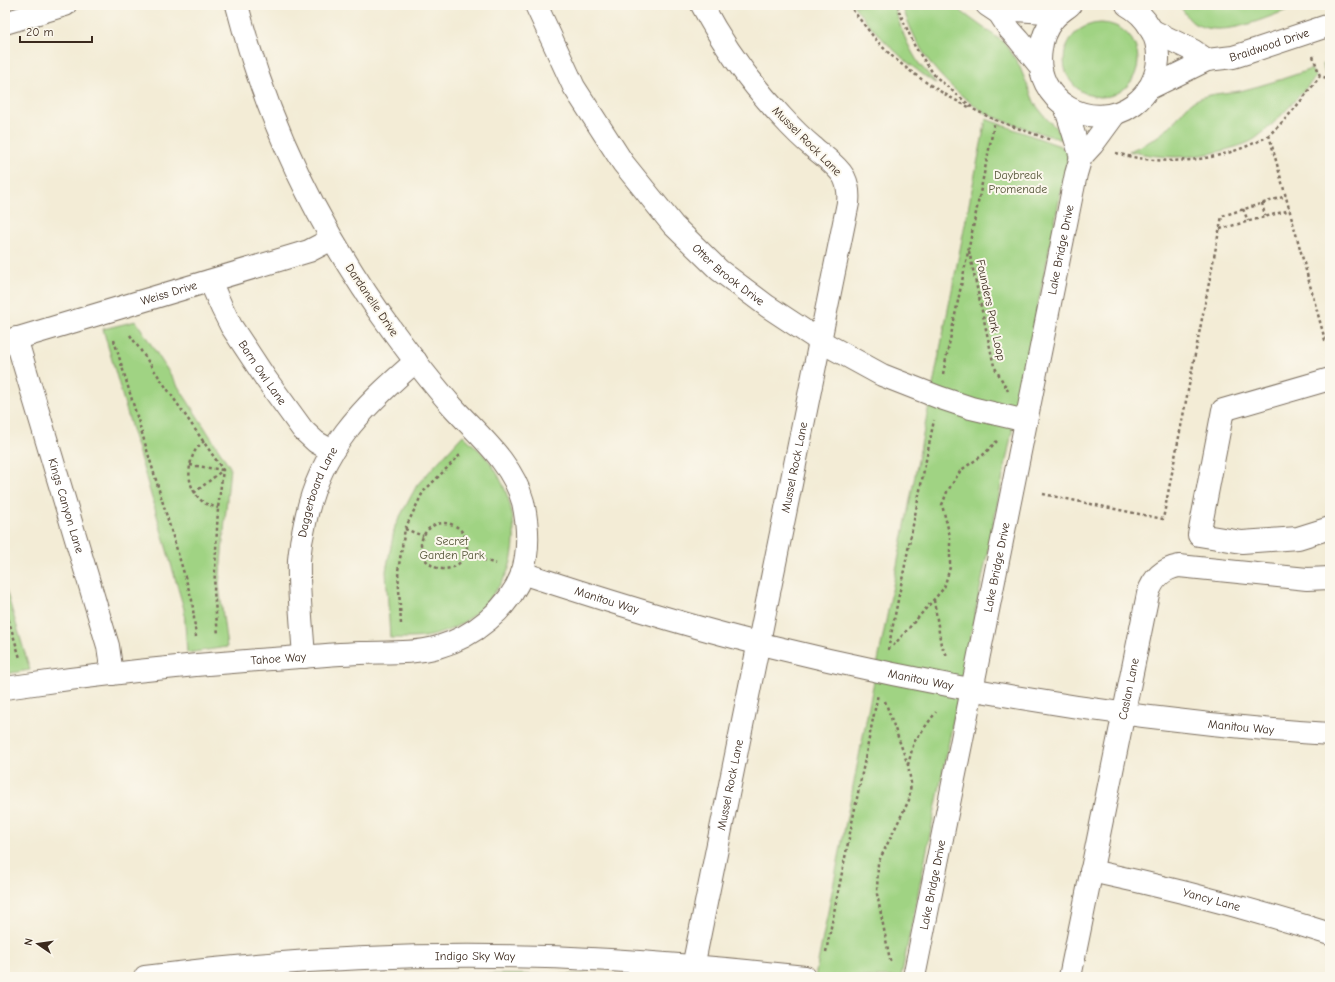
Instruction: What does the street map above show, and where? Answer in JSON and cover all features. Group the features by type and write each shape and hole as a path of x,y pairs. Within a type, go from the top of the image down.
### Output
{"street":[{"path":"5,23 65,5"},
{"name":"Dardanelle Drive","path":"236,5 263,91 282,139 304,187 332,239 371,302 452,406 496,452 507,467 516,484 522,501 527,538 522,573"},
{"name":"Otter Brook Drive","path":"536,5 574,87 623,163 673,225 719,270 767,306 820,341 882,375 931,395 971,408 1026,421"},
{"name":"Mussel Rock Lane","path":"692,971 849,194 847,184 837,169 781,116 757,88 734,57 702,5"},
{"path":"1065,9 1051,21 1041,43 1040,66 1044,78 1049,89 1065,106 1077,113 1090,116 1103,116 1116,114 1128,109 1140,100 1148,90 1158,66 1156,41 1152,30 1144,18 1127,5"},
{"path":"993,9 1065,9"},
{"path":"993,9 1040,66"},
{"name":"Braidwood Drive","path":"1148,90 1207,60 1233,57 1330,26"},
{"path":"1152,30 1194,51 1207,60"},
{"name":"Lake Bridge Drive","path":"904,972 972,689 1080,157 1065,106"},
{"path":"1080,157 1093,144 1116,114"},
{"name":"Weiss Drive","path":"10,340 309,251 332,239"},
{"name":"Barn Owl Lane","path":"210,281 231,326 266,379 303,430 316,442 332,451"},
{"name":"Kings Canyon Lane","path":"10,340 108,646 112,674"},
{"name":"Daggerboard Lane","path":"304,657 299,580 300,558 306,514 313,492 321,471 332,451 346,431 362,412 385,389 416,361"},
{"path":"1330,379 1223,410 1200,535 1242,542 1298,538 1330,528"},
{"name":"Caslan Lane","path":"1070,977 1123,713 1148,594 1152,583 1160,574 1179,566 1307,579 1330,578"},
{"name":"Tahoe Way","path":"5,688 178,666 304,657 422,651 458,640 475,630 490,618 507,600 522,573"},
{"name":"Manitou Way","path":"522,573 623,605 759,643 821,658 972,689 1123,713 1215,724 1330,734"},
{"name":"Yancy Lane","path":"1091,871 1220,902 1330,934"},
{"name":"Indigo Sky Way","path":"145,977 262,965 349,968 436,956 609,960 692,971 806,977"}],"path":[{"path":"849,5 878,43 902,64 950,98 995,120 1056,142"},
{"path":"898,5 899,12 915,47 935,76 975,110"},
{"path":"1113,152 1144,158 1173,161 1208,158 1232,152 1255,143 1269,135 1308,93 1320,76 1317,64 1310,50"},
{"path":"1320,76 1330,79"},
{"path":"942,376 995,120"},
{"path":"1269,135 1326,340 1330,339"},
{"path":"1043,494 1163,519 1222,216 1286,196"},
{"path":"1262,203 1265,216"},
{"path":"1243,209 1248,221"},
{"path":"1220,229 1290,210"},
{"name":"Founders Park Loop","path":"969,248 994,366 1010,394"},
{"path":"130,335 224,470 218,508 214,591 218,635"},
{"path":"114,340 192,600 196,637"},
{"path":"888,651 935,418"},
{"path":"893,646 944,588 950,567 950,536 942,506 947,492 960,470 983,455 994,443 999,440"},
{"path":"204,441 194,451 190,466 189,478 194,492 204,502 218,508"},
{"path":"401,624 398,571 405,529 422,492 462,454"},
{"path":"190,466 224,470"},
{"path":"194,492 224,470"},
{"path":"449,523 456,526 466,539 466,554 456,566 450,569 435,568 424,558 421,551 423,536 434,525 449,523"},
{"path":"405,529 423,536"},
{"path":"466,554 496,564"},
{"path":"934,600 941,645 948,656"},
{"path":"5,608 20,658"},
{"path":"826,952 879,693"},
{"path":"885,701 908,765 911,783 910,800 878,863 877,894 890,960 904,972"},
{"path":"908,765 914,742 936,712"}],"green space":[{"path":"853,5 894,5 898,20 908,44 920,65 936,84 913,67 892,48"},
{"path":"902,5 953,5 1006,44 1019,65 1035,104 1059,131 1063,140 994,117 983,111 954,89 943,79 926,57 913,33"},
{"path":"1179,5 1295,5 1295,7 1259,21 1232,28 1219,29 1206,28 1195,24 1188,18"},
{"path":"1101,23 1122,29 1132,39 1138,60 1132,81 1122,91 1101,97 1080,91 1070,81 1064,60 1070,39 1080,29"},
{"path":"1330,62 1330,77 1325,75 1323,64"},
{"path":"1311,69 1316,77 1288,109 1256,138 1249,142 1213,153 1177,157 1141,154 1129,151 1156,138 1174,122 1193,101 1214,94 1249,89"},
{"name":"Daybreak Promenade","path":"986,119 1060,146 1069,152 901,977 815,977"},
{"path":"136,321 230,467 219,585 227,647 187,653 184,609 103,329"},
{"name":"Secret Garden Park","path":"463,435 480,451 497,472 508,498 514,526 514,541 509,568 503,580 490,598 474,615 461,624 435,635 416,638 390,638 386,571 395,526 417,485"},
{"path":"5,587 30,670 5,674"},
{"path":"448,974 587,975 587,977 448,977"}]}
